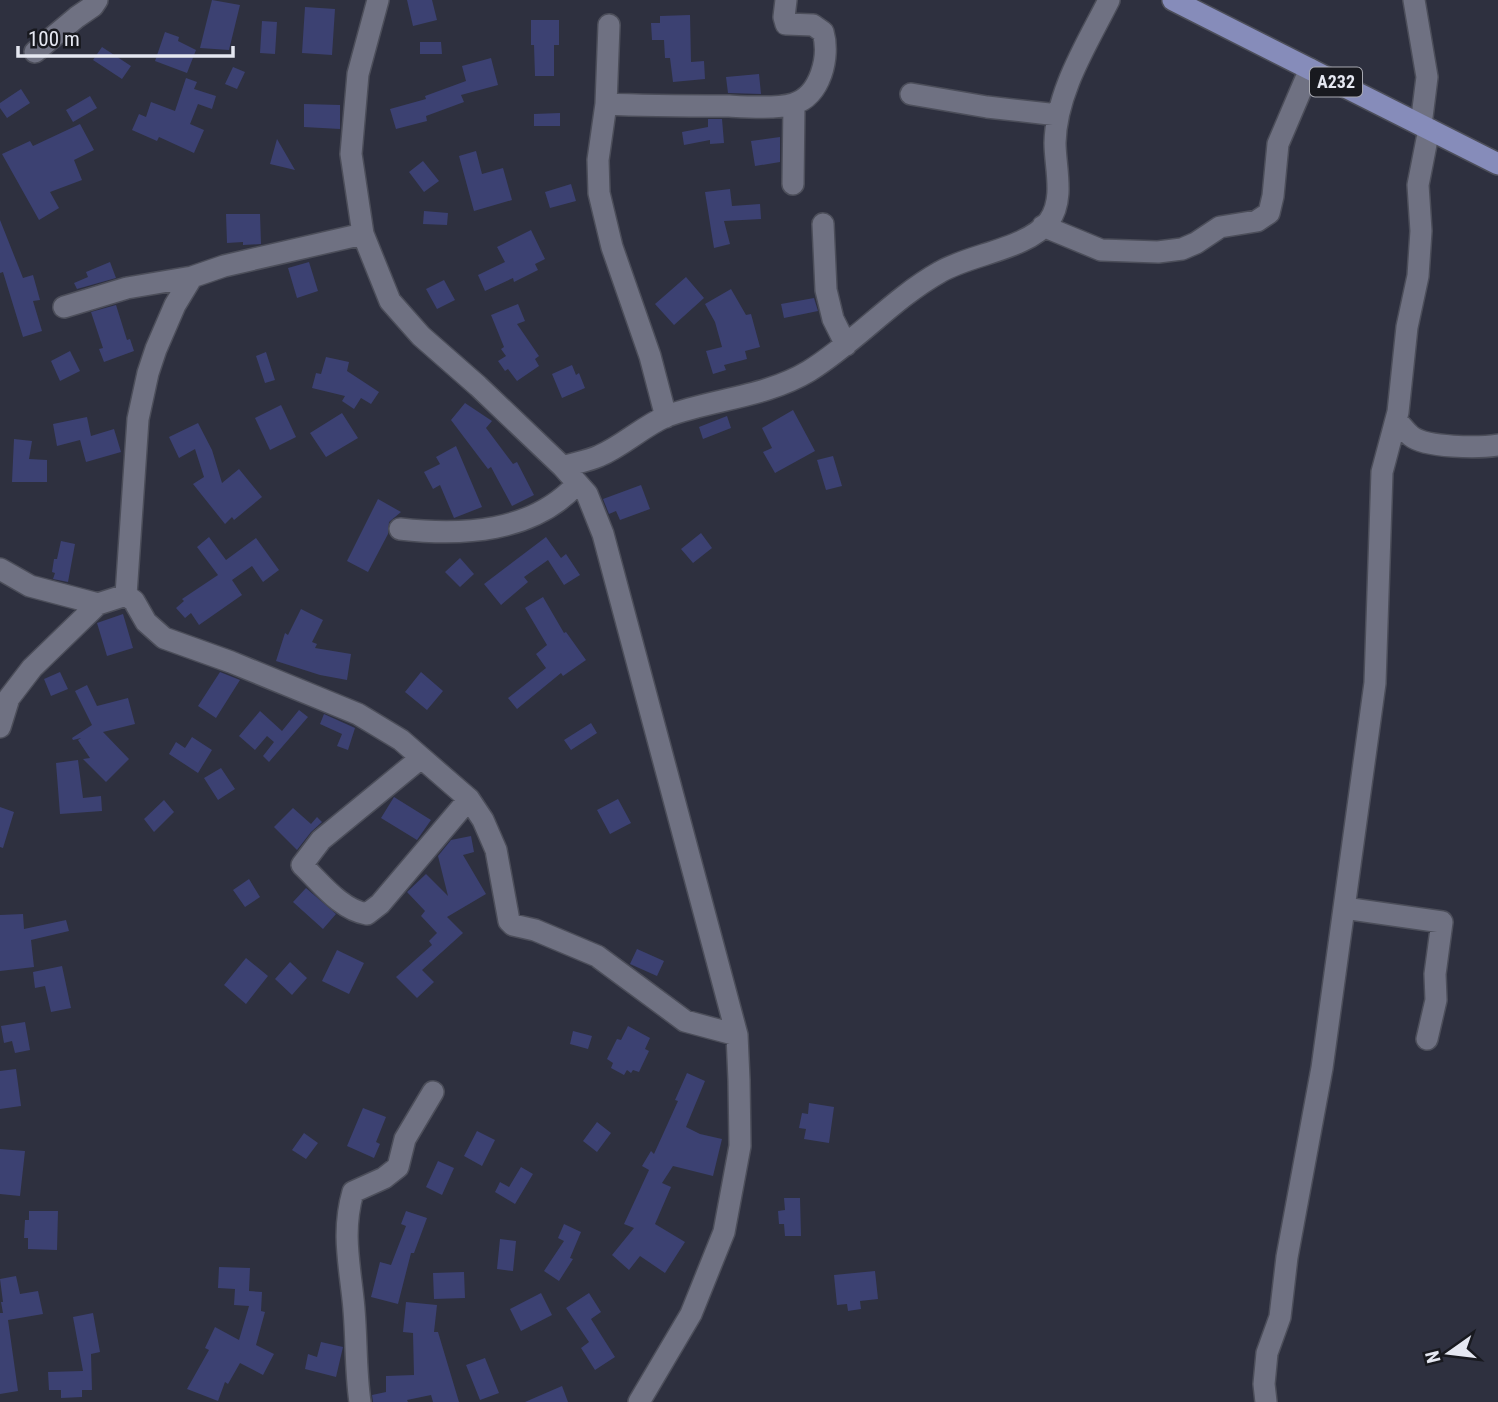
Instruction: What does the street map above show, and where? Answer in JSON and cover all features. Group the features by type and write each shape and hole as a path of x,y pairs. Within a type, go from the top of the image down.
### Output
{"main road":[{"name":"A232","path":"1173,0 1498,164"}],"street":[{"path":"35,52 97,0"},
{"path":"378,0 358,75 351,154 363,234 390,301 421,336 563,467 587,495 603,534 737,1035 740,1146 723,1232 691,1314 639,1402"},
{"path":"606,104 754,107 794,104 808,95 819,81 826,40 823,32 813,25 786,24 786,0"},
{"path":"563,467 598,457 666,416 753,393 808,372 846,345 914,288 941,271 1019,242 1049,222 1056,206 1055,142 1058,116 1072,75 1109,0"},
{"path":"1266,1402 1264,1384 1267,1353 1280,1317 1287,1257 1322,1068 1375,683 1382,472 1396,420 1407,327 1418,276 1421,231 1418,185 1425,127 1427,76 1414,0"},
{"path":"608,25 606,104 598,160 599,193 612,247 650,356 666,416"},
{"path":"1043,226 1101,250 1158,252 1182,249 1220,227 1257,221 1269,213 1278,144 1310,69"},
{"path":"911,94 1058,116"},
{"path":"793,184 794,104"},
{"path":"823,224 826,290 833,319 846,345"},
{"path":"64,307 127,288 192,277 224,266 363,234"},
{"path":"126,595 138,419 156,349 175,305 192,277"},
{"path":"1396,420 1412,438 1453,447 1498,445"},
{"path":"400,529 464,533 507,525 551,506 565,497 577,484"},
{"path":"0,569 30,586 99,604"},
{"path":"0,727 9,698 32,668 99,604 126,595"},
{"path":"126,595 134,601 146,622 164,638 358,714 401,740 469,799 483,820 496,850 509,921 513,925 535,930 597,956 685,1021 737,1035"},
{"path":"421,758 321,840 306,858 302,865 328,891 354,912 368,914 380,904 469,799"},
{"path":"1344,908 1442,922 1435,974 1436,1000 1427,1039"},
{"path":"360,1402 353,1300 347,1264 348,1211 353,1192 376,1182 398,1167 405,1139 433,1092"}],"building":[{"path":"212,0 240,5 229,50 200,48"},
{"path":"407,0 432,0 437,20 413,26"},
{"path":"305,7 335,9 332,55 302,53"},
{"path":"690,15 691,62 704,61 705,79 673,82 670,58 665,58 664,40 652,40 651,23 660,23 660,16"},
{"path":"531,20 559,20 559,45 554,45 554,76 535,76"},
{"path":"262,21 277,22 275,54 260,53"},
{"path":"165,32 179,37 178,41 196,50 187,73 155,61"},
{"path":"420,42 441,42 442,54 420,54"},
{"path":"102,47 131,66 122,79 93,60"},
{"path":"491,58 498,85 461,95 464,102 426,116 427,121 396,129 390,109 426,99 425,96 466,81 462,66"},
{"path":"233,67 245,72 237,89 225,84"},
{"path":"759,74 761,94 728,93 726,77"},
{"path":"186,78 197,82 194,89 216,96 212,109 198,104 190,124 204,130 194,153 159,137 157,141 132,130 139,114 146,117 151,102 175,111"},
{"path":"21,89 30,103 7,118 0,108 0,103"},
{"path":"90,96 97,108 73,122 66,110"},
{"path":"304,104 340,105 340,129 304,127"},
{"path":"560,113 560,126 534,126 534,114"},
{"path":"708,119 722,119 724,143 710,144 710,140 684,145 682,132 708,127"},
{"path":"80,124 94,150 74,160 82,180 50,192 59,208 39,220 2,154 30,141 33,146"},
{"path":"780,137 780,162 755,166 751,141"},
{"path":"277,139 295,170 270,164"},
{"path":"476,151 482,174 503,168 512,200 474,211 459,156"},
{"path":"423,161 439,181 424,192 409,172"},
{"path":"571,184 576,201 550,208 545,192"},
{"path":"730,189 732,206 760,204 761,219 724,221 730,244 714,248 705,192"},
{"path":"424,211 448,213 447,225 423,224"},
{"path":"226,214 260,214 261,244 227,243"},
{"path":"0,220 23,278 33,275 40,300 33,301 42,331 23,337 3,272 0,273"},
{"path":"531,230 545,259 535,264 538,270 514,282 513,278 485,291 478,275 505,262 497,247"},
{"path":"110,262 116,278 77,289 74,283 88,277 86,272"},
{"path":"309,262 318,291 297,298 288,268"},
{"path":"686,277 704,298 674,325 655,304"},
{"path":"444,280 455,300 437,309 426,289"},
{"path":"731,289 746,315 751,314 760,347 745,351 747,359 724,365 726,370 713,374 706,351 722,347 715,322 705,304"},
{"path":"814,298 818,311 784,318 781,304"},
{"path":"518,304 525,321 517,324 539,356 535,359 539,366 517,381 498,361 506,356 501,349 504,347 491,315"},
{"path":"116,305 127,340 130,339 134,351 104,362 99,349 103,348 91,312"},
{"path":"70,351 80,371 60,381 51,361"},
{"path":"266,352 275,380 265,383 256,356"},
{"path":"326,357 349,362 347,371 379,392 371,404 361,398 354,409 342,401 345,396 312,388 316,373 321,374"},
{"path":"572,365 576,375 579,373 585,388 562,398 552,374"},
{"path":"465,403 492,421 486,428 513,464 517,462 534,495 512,506 491,467 488,469 451,420"},
{"path":"281,405 296,437 270,450 255,418"},
{"path":"793,410 815,451 775,473 763,452 772,448 762,428"},
{"path":"342,413 358,438 326,457 310,433"},
{"path":"727,416 731,428 703,439 699,427"},
{"path":"87,417 91,436 114,429 121,452 86,462 80,440 57,446 53,424"},
{"path":"198,423 212,450 222,483 239,469 262,497 225,524 193,484 204,477 195,449 179,458 169,437"},
{"path":"14,439 32,441 29,459 47,460 47,482 12,482"},
{"path":"456,446 482,507 454,518 440,485 433,489 424,472 440,464 436,457"},
{"path":"833,456 842,486 826,490 817,460"},
{"path":"641,485 650,509 620,520 616,511 609,514 603,499"},
{"path":"378,499 401,512 389,522 388,534 368,572 347,561"},
{"path":"701,533 712,548 693,563 681,549"},
{"path":"209,537 226,560 256,538 279,570 263,582 252,566 232,580 242,595 199,625 191,613 185,618 176,608 184,601 182,599 218,575 197,547"},
{"path":"546,537 561,558 566,554 580,575 564,585 548,560 524,577 528,582 501,605 484,584"},
{"path":"61,541 75,544 68,582 53,579 54,559 57,559"},
{"path":"460,558 474,574 460,587 445,572"},
{"path":"543,597 564,633 566,632 586,660 563,676 561,673 517,709 508,698 546,668 536,654 547,645 525,608"},
{"path":"301,609 323,620 312,642 317,644 315,648 351,654 347,680 320,675 276,661 285,633 288,635"},
{"path":"123,614 133,648 107,656 97,623"},
{"path":"60,672 68,689 51,696 44,679"},
{"path":"220,672 240,680 216,718 198,706"},
{"path":"421,672 443,691 427,710 405,692"},
{"path":"87,685 97,706 128,698 135,724 103,732 129,759 106,782 83,759 90,758 78,740 81,738 72,738 92,725 75,691"},
{"path":"299,710 308,717 269,762 263,756 274,742 267,736 255,750 239,736 260,711 282,731"},
{"path":"324,714 355,728 348,750 337,746 342,734 320,724"},
{"path":"591,723 597,733 571,750 564,740"},
{"path":"192,737 212,750 198,773 169,754 176,742 185,748"},
{"path":"78,760 83,798 101,796 102,811 60,814 56,763"},
{"path":"221,768 235,789 218,800 204,778"},
{"path":"394,797 431,820 417,840 381,818"},
{"path":"618,799 631,823 610,834 597,810"},
{"path":"164,800 174,812 154,832 144,819"},
{"path":"0,807 14,812 3,848 0,847"},
{"path":"293,808 311,824 317,817 322,822 297,850 274,827"},
{"path":"471,836 474,852 463,855 486,894 447,917 463,933 422,970 434,982 417,998 396,977 432,945 429,941 437,933 421,916 425,911 407,892 426,874 448,896 438,856 451,840"},
{"path":"249,879 260,897 245,907 233,890"},
{"path":"306,888 336,914 323,929 293,902"},
{"path":"23,914 24,929 66,920 69,931 31,940 34,967 0,971 0,915"},
{"path":"637,949 664,961 657,976 630,964"},
{"path":"337,950 364,963 349,994 322,981"},
{"path":"246,958 268,976 246,1004 224,985"},
{"path":"290,962 307,978 292,995 275,979"},
{"path":"62,966 71,1008 51,1012 45,986 35,988 33,972"},
{"path":"25,1022 30,1050 15,1053 12,1041 4,1043 1,1026"},
{"path":"628,1026 650,1038 645,1049 649,1051 639,1072 633,1070 631,1073 627,1070 624,1075 611,1068 613,1063 607,1059 617,1039 621,1040"},
{"path":"573,1031 592,1036 588,1049 570,1044"},
{"path":"16,1069 21,1106 0,1109 0,1071"},
{"path":"687,1073 705,1081 686,1127 700,1134 722,1139 713,1176 673,1166 662,1183 671,1187 655,1224 685,1242 665,1273 640,1256 629,1270 612,1255 634,1228 624,1224 649,1170 642,1166 651,1151 654,1154 678,1101 675,1100"},
{"path":"809,1103 834,1107 829,1143 804,1139 806,1129 799,1128 802,1113 808,1114"},
{"path":"363,1108 386,1117 376,1142 380,1144 374,1158 347,1146"},
{"path":"597,1122 611,1133 597,1152 583,1141"},
{"path":"477,1131 495,1140 482,1166 464,1156"},
{"path":"304,1133 318,1143 306,1159 292,1150"},
{"path":"0,1149 25,1151 20,1196 0,1194"},
{"path":"438,1161 454,1168 442,1195 426,1187"},
{"path":"521,1167 533,1174 515,1204 495,1192 500,1182 509,1187"},
{"path":"784,1198 800,1198 801,1236 785,1236 784,1224 779,1224 778,1211 785,1210"},
{"path":"29,1211 58,1211 57,1250 28,1249 28,1238 24,1238 25,1220 29,1220"},
{"path":"406,1211 427,1218 414,1253 411,1253 398,1304 371,1297 380,1262 391,1265 406,1226 401,1224"},
{"path":"564,1224 581,1232 570,1258 573,1259 559,1281 544,1271 564,1241 558,1238"},
{"path":"500,1239 516,1241 513,1271 497,1269"},
{"path":"219,1267 250,1268 249,1291 262,1292 261,1311 265,1312 256,1345 274,1354 263,1375 240,1363 228,1384 225,1382 218,1401 187,1389 209,1350 205,1348 215,1327 239,1340 249,1306 234,1305 235,1289 218,1288"},
{"path":"875,1271 878,1299 860,1301 861,1309 848,1311 847,1304 837,1305 834,1275"},
{"path":"464,1272 465,1298 434,1299 433,1273"},
{"path":"16,1276 20,1294 38,1291 43,1314 8,1320 18,1391 0,1394 0,1313 3,1313 3,1302 0,1279"},
{"path":"541,1293 552,1315 521,1331 510,1309"},
{"path":"589,1293 601,1312 591,1319 615,1357 595,1370 581,1348 589,1342 566,1308"},
{"path":"406,1302 437,1305 434,1332 438,1332 459,1402 433,1402 431,1395 407,1400 408,1402 373,1402 372,1395 386,1392 386,1376 414,1375 413,1333 403,1332"},
{"path":"93,1313 100,1352 91,1354 92,1390 82,1390 82,1397 61,1398 61,1390 49,1390 48,1372 83,1371 73,1317"},
{"path":"321,1342 343,1347 336,1377 305,1369 308,1354 317,1357"},
{"path":"485,1358 499,1393 480,1400 466,1365"},
{"path":"562,1386 568,1402 525,1402"}]}
